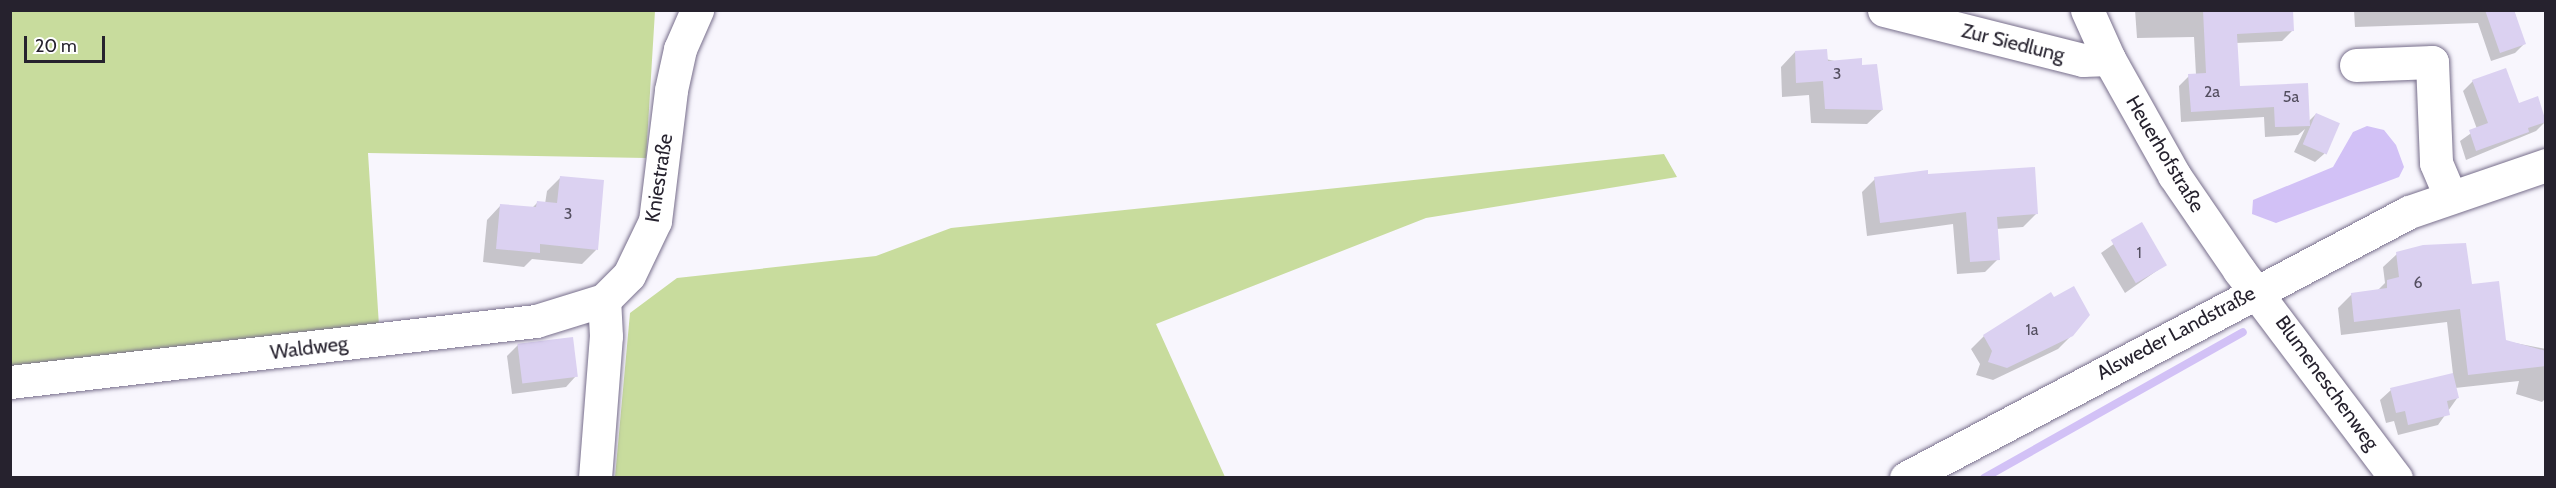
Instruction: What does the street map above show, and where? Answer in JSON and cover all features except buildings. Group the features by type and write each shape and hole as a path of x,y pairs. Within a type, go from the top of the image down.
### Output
{"street":[{"name":"Kniestraße","path":"604,300 629,274 655,221 671,90 680,49 697,10"},
{"name":"Zur Siedlung","path":"1884,10 2083,60 2109,59"},
{"name":"Heuerhofstraße","path":"2087,10 2109,59 2164,159 2255,290"},
{"path":"2356,65 2432,62 2436,163 2450,196"},
{"name":"Alsweder Landstraße","path":"1906,477 2255,290 2409,212 2450,196 2546,165"},
{"name":"Blumeneschenweg","path":"2255,290 2396,477"},
{"name":"Waldweg","path":"10,382 536,321 604,300"},
{"path":"595,477 606,336 604,300"}],"green space":[{"path":"10,11 655,11 646,158 368,153 379,326 11,369"},
{"path":"1664,154 1677,177 1426,218 1156,324 1225,477 615,477 630,313 677,278 876,256 951,228"}],"shaded area":[{"path":"2367,126 2384,130 2396,145 2404,167 2399,177 2276,223 2252,214 2253,200 2333,167 2353,132"}],"waterway":[{"path":"1984,478 2243,332"}]}
